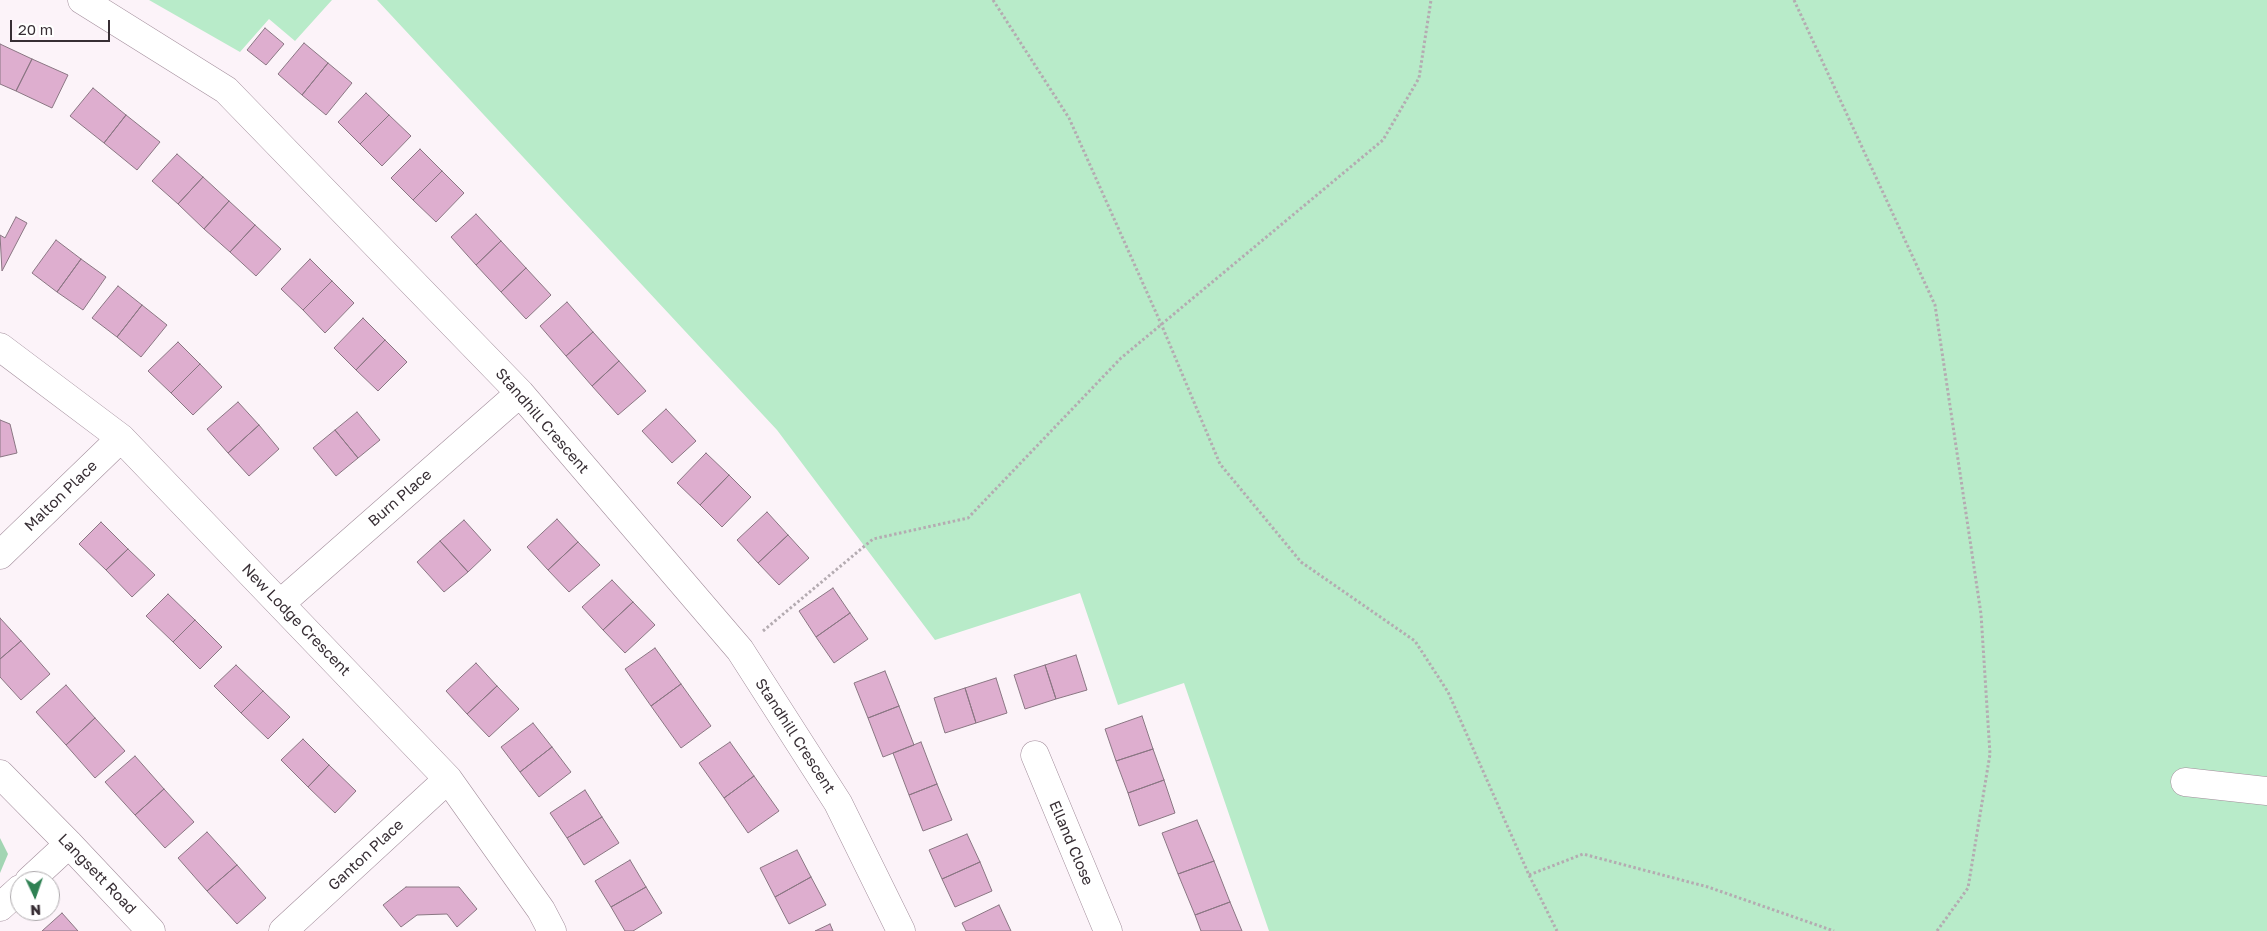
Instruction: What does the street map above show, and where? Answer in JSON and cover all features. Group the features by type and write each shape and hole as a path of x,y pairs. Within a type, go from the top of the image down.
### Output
{"street":[{"name":"Standhill Crescent","path":"82,0 226,90 520,393 740,650 838,803 901,931"},
{"name":"New Lodge Crescent","path":"0,347 122,438 448,779 541,910 552,931"},
{"name":"Burn Place","path":"281,603 520,393"},
{"name":"Malton Place","path":"0,555 122,438"},
{"name":"Elland Close","path":"1035,755 1108,931"},
{"name":"Langsett Road","path":"0,774 70,844 151,931"},
{"name":"Ganton Place","path":"283,931 448,779"},
{"path":"2185,782 2267,791"},
{"path":"40,871 70,844"},
{"path":"0,907 10,898"}],"path":[{"path":"994,0 1069,118 1162,326 1220,464 1301,562 1415,641 1448,692 1529,875 1557,931"},
{"path":"740,650 873,539 968,518 1121,358 1162,326 1383,140 1419,78 1430,0"},
{"path":"1794,0 1935,305 1937,315 1982,614 1990,754 1968,888 1937,931"},
{"path":"1529,875 1583,854 1708,887 1834,931"}],"green space":[{"path":"149,0 332,0 295,41 269,19 240,52"},
{"path":"377,0 2267,0 2267,931 1269,931 1184,683 1118,705 1080,593 935,640 777,430"},
{"path":"0,838 8,854 0,873"}],"building":[{"path":"265,28 284,44 266,65 247,50"},
{"path":"304,43 328,63 302,95 278,74"},
{"path":"0,44 32,59 16,91 0,84"},
{"path":"32,59 68,75 52,108 16,91"},
{"path":"328,63 352,83 326,115 302,95"},
{"path":"93,88 126,115 104,143 70,116"},
{"path":"366,93 389,115 360,144 338,122"},
{"path":"126,115 160,142 137,170 104,143"},
{"path":"389,115 411,136 382,166 360,144"},
{"path":"420,149 442,171 413,200 391,178"},
{"path":"177,154 203,177 178,204 152,181"},
{"path":"442,171 464,193 436,222 413,200"},
{"path":"203,177 229,201 204,229 178,204"},
{"path":"229,201 255,225 230,252 204,229"},
{"path":"476,214 501,241 476,265 451,237"},
{"path":"16,217 27,223 2,271 0,235 5,238"},
{"path":"255,225 281,249 256,276 230,252"},
{"path":"56,240 81,259 57,292 32,273"},
{"path":"501,241 526,268 501,292 476,265"},
{"path":"81,259 106,277 83,310 57,292"},
{"path":"310,259 332,281 303,310 281,289"},
{"path":"526,268 551,295 526,319 501,292"},
{"path":"332,281 354,303 325,333 303,310"},
{"path":"118,286 142,305 117,337 92,318"},
{"path":"567,302 593,332 566,356 540,326"},
{"path":"142,305 167,325 141,357 117,337"},
{"path":"363,318 385,340 356,370 334,348"},
{"path":"593,332 619,361 592,386 566,356"},
{"path":"385,340 407,362 378,391 356,370"},
{"path":"178,342 200,364 171,393 148,371"},
{"path":"619,361 646,391 618,415 592,386"},
{"path":"200,364 222,387 193,415 171,393"},
{"path":"238,402 259,425 228,453 207,429"},
{"path":"666,409 696,441 672,463 642,431"},
{"path":"357,412 380,440 358,458 335,430"},
{"path":"0,420 10,424 17,453 0,457"},
{"path":"259,425 279,449 249,476 228,453"},
{"path":"335,430 358,458 336,476 313,448"},
{"path":"706,453 729,475 700,505 677,483"},
{"path":"729,475 751,497 722,527 700,505"},
{"path":"767,512 788,535 758,563 737,540"},
{"path":"557,519 578,542 548,570 527,547"},
{"path":"464,520 491,550 468,572 440,541"},
{"path":"101,522 128,549 106,570 79,544"},
{"path":"788,535 809,558 779,585 758,563"},
{"path":"440,541 468,572 444,592 417,562"},
{"path":"578,542 600,565 569,592 548,570"},
{"path":"128,549 155,575 132,597 106,570"},
{"path":"612,580 633,602 603,630 582,607"},
{"path":"833,588 850,613 816,637 799,611"},
{"path":"168,594 195,620 173,642 146,616"},
{"path":"633,602 655,625 625,653 603,630"},
{"path":"850,613 868,639 834,663 816,637"},
{"path":"0,618 21,641 0,659"},
{"path":"195,620 222,647 200,669 173,642"},
{"path":"21,641 50,674 21,700 0,677 0,659"},
{"path":"655,648 681,684 651,706 625,669"},
{"path":"1076,655 1087,690 1056,699 1045,665"},
{"path":"476,663 497,686 467,714 446,691"},
{"path":"236,665 263,691 241,713 214,686"},
{"path":"1045,665 1056,699 1025,709 1014,675"},
{"path":"885,671 899,706 868,718 854,683"},
{"path":"996,678 1007,713 976,723 965,688"},
{"path":"681,684 711,726 681,748 651,706"},
{"path":"66,685 95,718 66,745 36,712"},
{"path":"497,686 519,709 489,737 467,714"},
{"path":"965,688 976,723 945,733 934,698"},
{"path":"263,691 290,717 268,739 241,713"},
{"path":"899,706 914,745 883,757 868,718"},
{"path":"1142,716 1153,749 1116,761 1105,729"},
{"path":"95,718 125,751 95,778 66,745"},
{"path":"533,723 552,747 520,772 501,747"},
{"path":"303,739 329,765 308,787 281,760"},
{"path":"730,742 754,776 724,798 699,763"},
{"path":"921,742 937,784 909,795 893,753"},
{"path":"552,747 571,772 539,797 520,772"},
{"path":"1153,749 1164,780 1128,793 1116,761"},
{"path":"135,756 164,789 135,815 105,782"},
{"path":"329,765 356,791 335,813 308,787"},
{"path":"754,776 779,811 748,833 724,798"},
{"path":"1164,780 1175,813 1139,826 1128,793"},
{"path":"937,784 952,820 923,831 909,795"},
{"path":"164,789 194,822 165,848 135,815"},
{"path":"585,790 602,817 567,838 550,813"},
{"path":"602,817 619,843 584,865 567,838"},
{"path":"1197,820 1214,861 1178,874 1162,833"},
{"path":"207,832 237,865 207,891 178,858"},
{"path":"967,834 980,862 942,879 929,850"},
{"path":"797,850 811,877 775,897 760,868"},
{"path":"630,860 646,887 611,907 595,881"},
{"path":"1214,861 1230,902 1195,915 1178,874"},
{"path":"980,862 992,891 955,907 942,879"},
{"path":"237,865 266,898 237,924 207,891"},
{"path":"811,877 826,905 789,924 775,897"},
{"path":"406,887 459,887 477,909 457,927 447,914 417,915 401,927 383,905"},
{"path":"646,887 662,913 633,931 625,931 611,907"},
{"path":"1230,902 1242,931 1201,931 1195,915"},
{"path":"999,905 1011,931 966,931 962,923"},
{"path":"62,913 78,931 42,931 53,921 60,921 60,915"},
{"path":"830,924 833,931 815,931"}]}
